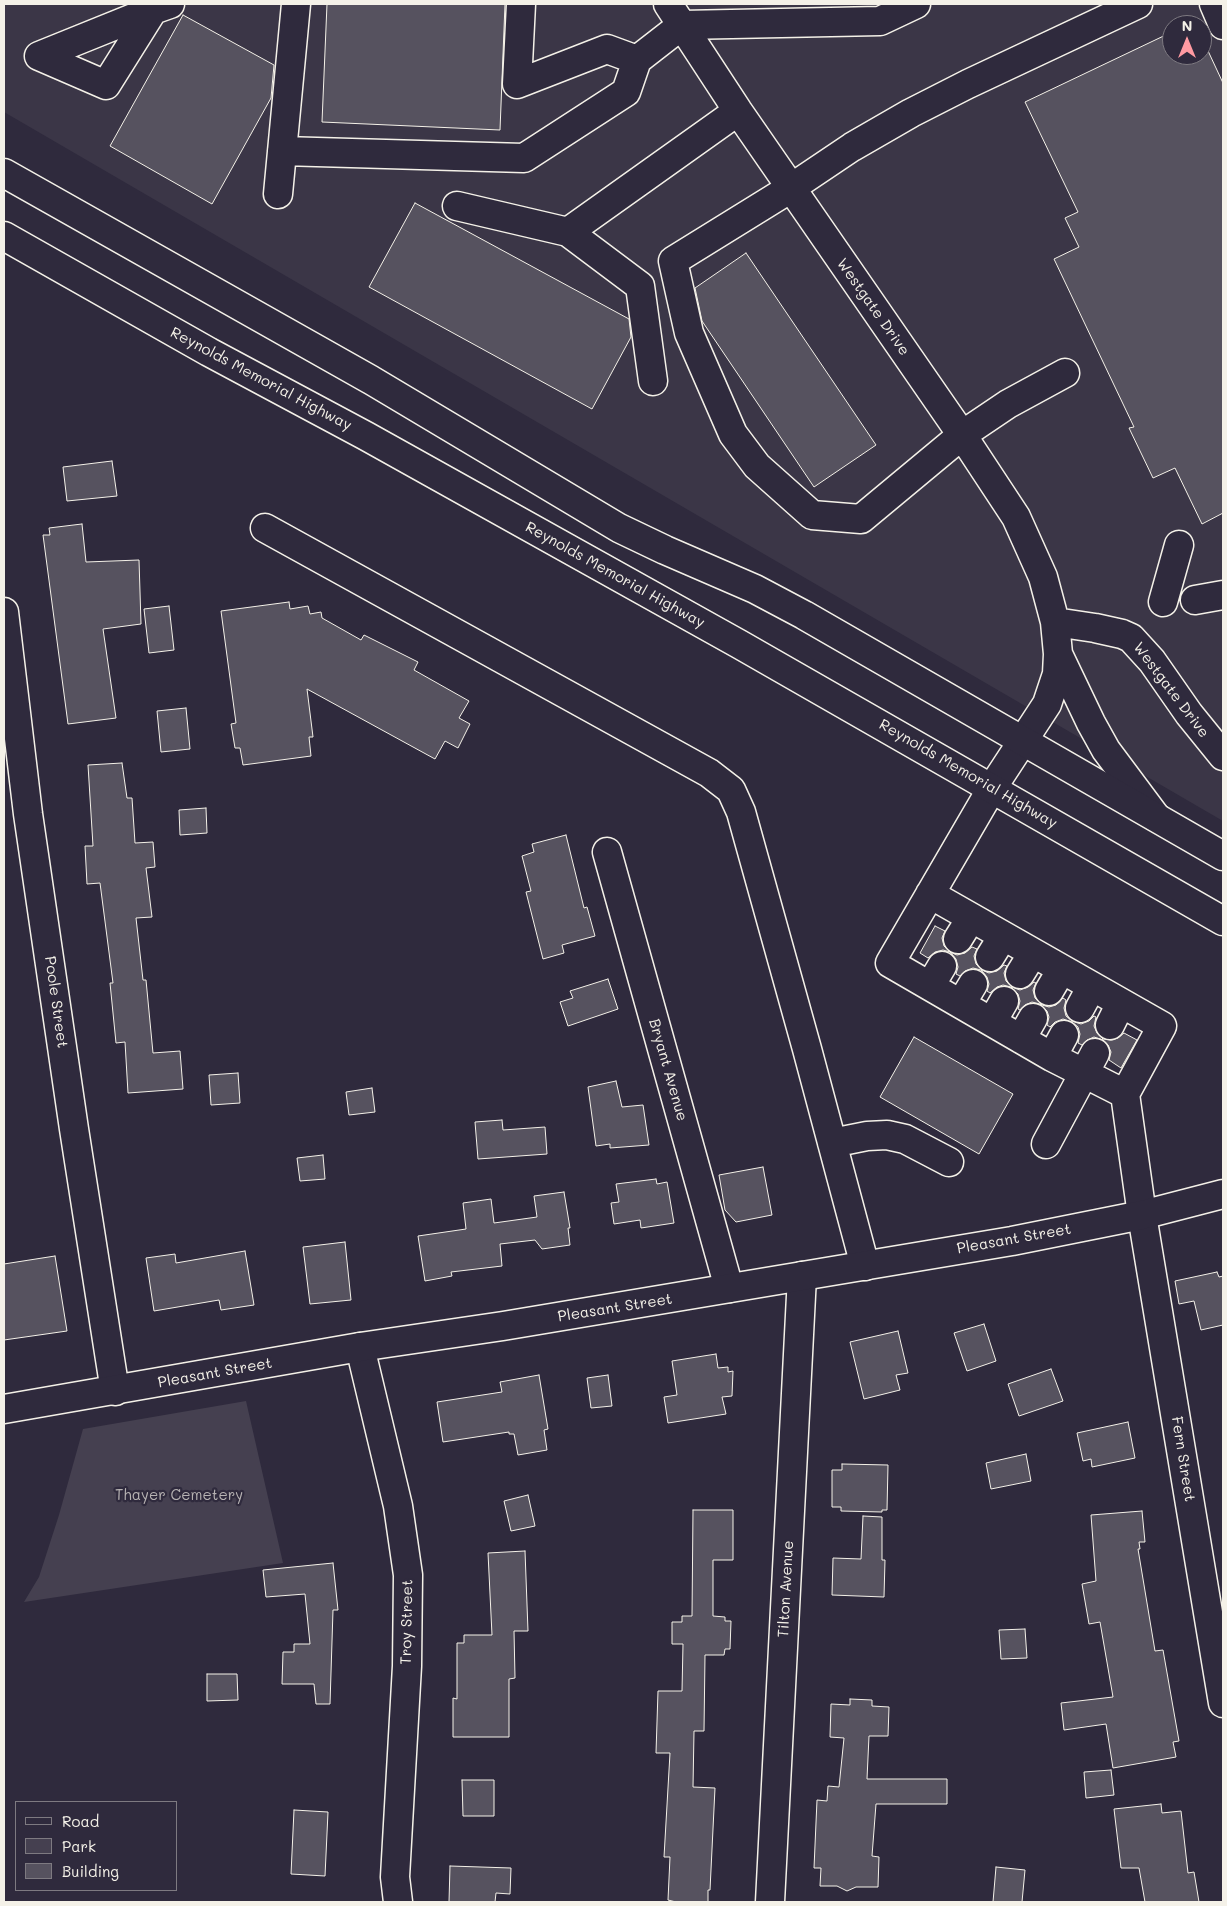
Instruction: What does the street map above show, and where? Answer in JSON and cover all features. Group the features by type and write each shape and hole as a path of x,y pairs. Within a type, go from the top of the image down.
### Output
{"street":[{"path":"278,194 296,4"},
{"path":"521,4 517,84 607,49 636,60"},
{"path":"282,151 524,158 626,92 636,60 675,14 880,21 916,4"},
{"path":"1065,373 1008,404 962,435 861,519 812,515 757,466 733,434 689,332 673,261 791,188 852,147 911,113 1138,4"},
{"path":"1214,4 1223,25"},
{"name":"Westgate Drive","path":"675,14 738,112 962,435 1016,517 1043,577 1055,622 1058,654 1057,674 1047,704 992,788 890,963 936,976 1058,1046 1090,1062"},
{"path":"568,232 738,112"},
{"path":"4,173 371,380 619,528 771,597 1223,856"},
{"path":"457,206 568,232 640,286 653,381"},
{"name":"Reynolds Memorial Highway","path":"4,236 209,352 366,436 527,526 992,788 1223,921"},
{"path":"265,528 709,773 731,790 737,801 743,821 865,1266"},
{"path":"1163,602 1179,545"},
{"path":"1195,600 1223,595"},
{"name":"Poole Street","path":"4,612 37,874 115,1391"},
{"name":"Westgate Drive","path":"1055,622 1096,628 1131,638 1214,728 1223,756"},
{"path":"1058,654 1091,724 1106,750 1157,818"},
{"name":"Bryant Avenue","path":"607,852 729,1288"},
{"path":"930,894 964,928 1055,980 1115,1014 1162,1026 1125,1094 1090,1062 1046,1144"},
{"name":"Fern Street","path":"1125,1094 1142,1215 1223,1702"},
{"path":"832,1143 867,1136 887,1135 905,1139 948,1162"},
{"name":"Pleasant Street","path":"4,1409 360,1347 503,1326 865,1266 1142,1215 1223,1194"},
{"name":"Tilton Avenue","path":"770,1902 802,1276"},
{"name":"Troy Street","path":"360,1347 398,1506 408,1575 407,1666 395,1877 398,1902"}],"shaded area":[{"path":"4,4 1223,4 1223,821 4,112"}],"green space":[{"name":"Thayer Cemetery","path":"246,1401 283,1563 24,1602 39,1577 59,1515 83,1429"}],"building":[{"path":"327,4 505,4 500,130 322,122"},
{"path":"183,15 274,65 271,98 212,204 110,146"},
{"path":"1162,37 1162,65 1212,65 1212,59 1223,83 1223,513 1202,524 1175,468 1153,478 1129,428 1134,427 1054,259 1079,247 1065,218 1078,212 1025,102"},
{"path":"415,203 629,319 631,337 592,409 369,287"},
{"path":"746,253 876,445 814,487 702,321 695,288"},
{"path":"112,461 117,496 67,501 63,467"},
{"path":"82,524 86,562 139,560 141,624 103,629 116,718 68,724 43,535 50,535 49,528"},
{"path":"289,602 290,609 308,606 310,614 321,612 322,618 361,640 364,635 418,662 414,670 469,701 459,718 470,724 458,748 445,741 435,759 307,689 313,737 309,737 311,756 243,765 240,748 235,748 231,724 236,723 221,611"},
{"path":"169,606 174,650 149,653 144,609"},
{"path":"186,708 190,749 161,752 157,711"},
{"path":"122,763 127,798 132,798 135,843 153,842 155,867 146,868 152,917 136,918 143,980 146,980 153,1053 180,1051 183,1089 128,1093 125,1042 116,1043 110,983 113,983 100,883 87,884 85,846 93,846 88,765"},
{"path":"206,808 207,833 180,835 179,810"},
{"path":"566,835 584,908 587,907 595,936 562,945 564,953 543,959 526,892 531,891 522,856 534,852 532,844"},
{"path":"935,926 945,931 942,938 944,946 950,952 943,950 935,952 928,958 920,953"},
{"path":"972,947 977,949 974,956 976,964 982,970 989,973 997,971 1004,965 1007,966 1004,973 1006,981 1012,987 1020,990 1034,982 1036,983 1033,990 1035,998 1042,1005 1049,1007 1056,1005 1063,998 1066,1000 1064,1008 1066,1016 1072,1021 1081,1024 1089,1021 1094,1016 1096,1017 1094,1026 1097,1033 1103,1039 1111,1040 1118,1038 1124,1033 1137,1040 1121,1068 1109,1060 1111,1052 1103,1040 1094,1037 1082,1045 1078,1043 1080,1034 1078,1027 1072,1022 1063,1019 1055,1022 1050,1027 1047,1025 1049,1017 1047,1011 1040,1004 1032,1002 1020,1010 1018,1009 1020,1001 1018,994 1011,987 1003,985 990,993 987,991 989,984 987,977 981,970 973,968 965,971 960,976 956,974 958,967 956,959 950,952 957,955 965,953"},
{"path":"608,979 618,1009 568,1026 560,1002 573,998 570,991"},
{"path":"914,1037 1013,1094 979,1154 880,1097"},
{"path":"238,1073 240,1103 211,1105 209,1075"},
{"path":"616,1081 622,1107 643,1105 649,1145 610,1148 610,1144 596,1146 588,1087"},
{"path":"372,1088 375,1112 349,1115 346,1092"},
{"path":"502,1120 503,1130 545,1127 547,1154 478,1159 475,1122"},
{"path":"323,1155 325,1179 300,1181 297,1158"},
{"path":"763,1167 772,1215 736,1222 725,1210 719,1175"},
{"path":"656,1179 657,1184 667,1182 674,1223 641,1228 640,1220 614,1224 611,1203 619,1202 616,1184"},
{"path":"564,1192 570,1228 568,1228 570,1245 542,1249 535,1240 500,1244 502,1266 451,1272 452,1276 425,1281 418,1236 466,1229 463,1203 491,1199 494,1223 537,1217 534,1196"},
{"path":"345,1242 351,1300 310,1304 303,1247"},
{"path":"245,1251 254,1305 221,1310 219,1300 154,1311 146,1258 175,1254 176,1263"},
{"path":"55,1256 67,1331 4,1340 4,1264"},
{"path":"1217,1272 1219,1277 1223,1276 1223,1325 1201,1330 1194,1301 1179,1304 1175,1281"},
{"path":"984,1324 996,1361 967,1371 954,1333"},
{"path":"898,1331 908,1373 896,1375 900,1390 864,1399 850,1342"},
{"path":"716,1354 718,1368 728,1367 728,1372 733,1371 732,1396 722,1397 726,1414 668,1423 664,1397 677,1395 672,1361"},
{"path":"1051,1369 1063,1401 1019,1416 1008,1384"},
{"path":"539,1375 548,1429 544,1430 547,1450 518,1455 514,1434 509,1434 509,1432 443,1442 437,1402 502,1392 500,1382"},
{"path":"608,1375 612,1406 591,1408 587,1378"},
{"path":"1128,1422 1135,1458 1092,1467 1091,1459 1083,1461 1077,1433"},
{"path":"1026,1454 1031,1481 991,1489 986,1463"},
{"path":"842,1464 888,1465 887,1510 882,1510 882,1512 841,1511 841,1507 832,1507 832,1470 842,1470"},
{"path":"528,1495 535,1526 511,1531 504,1501"},
{"path":"693,1510 733,1510 733,1560 713,1560 713,1616 725,1617 725,1621 731,1621 730,1649 725,1649 724,1655 705,1655 704,1731 694,1731 693,1787 715,1788 708,1902 676,1902 668,1900 670,1857 664,1857 670,1753 656,1753 658,1691 682,1691 683,1644 672,1644 672,1622 682,1622 682,1616 692,1616"},
{"path":"1142,1511 1145,1542 1139,1542 1140,1549 1138,1549 1155,1651 1163,1650 1179,1741 1173,1742 1176,1757 1113,1768 1106,1724 1064,1730 1061,1703 1113,1697 1100,1622 1089,1624 1082,1584 1096,1581 1091,1515"},
{"path":"863,1516 882,1517 882,1560 885,1560 884,1597 832,1595 833,1558 861,1559"},
{"path":"525,1551 528,1631 514,1631 515,1678 509,1679 509,1737 453,1737 453,1698 457,1699 457,1643 464,1643 464,1635 492,1635 488,1553"},
{"path":"333,1563 338,1610 333,1610 330,1704 316,1704 314,1684 282,1684 283,1652 294,1652 294,1644 310,1644 305,1594 266,1597 263,1570"},
{"path":"1025,1629 1027,1658 1001,1659 999,1630"},
{"path":"207,1674 237,1674 238,1700 207,1701"},
{"path":"850,1699 872,1700 872,1706 889,1707 888,1736 869,1736 867,1779 947,1779 947,1804 876,1804 872,1856 879,1857 878,1887 856,1887 847,1891 837,1886 820,1886 821,1868 814,1868 817,1800 827,1801 828,1786 839,1787 844,1738 830,1737 831,1704 850,1705"},
{"path":"1111,1770 1114,1795 1086,1798 1084,1772"},
{"path":"462,1780 494,1780 494,1816 463,1816"},
{"path":"1161,1804 1162,1813 1181,1811 1188,1873 1194,1872 1199,1902 1145,1902 1139,1868 1121,1868 1114,1809"},
{"path":"294,1810 328,1812 325,1876 291,1874"},
{"path":"450,1866 511,1868 510,1894 496,1893 495,1902 449,1902"},
{"path":"996,1867 1025,1870 1022,1902 993,1902"}]}
